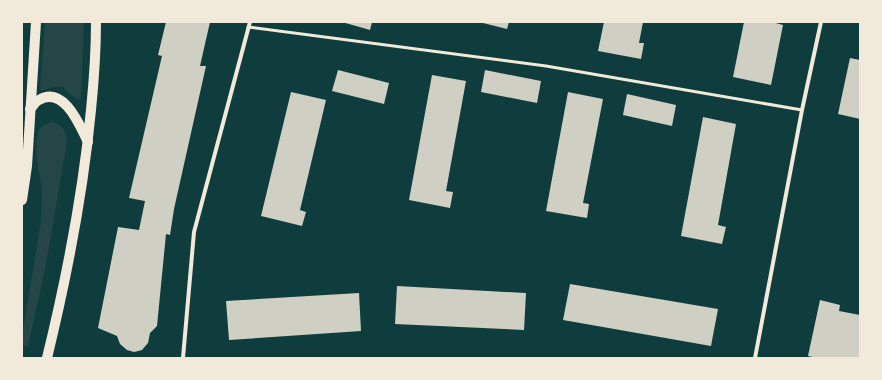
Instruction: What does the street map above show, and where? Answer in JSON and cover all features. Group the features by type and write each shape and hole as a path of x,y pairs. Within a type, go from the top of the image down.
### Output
{"main road":[{"path":"22,200 27,166 36,22"},
{"path":"48,358 76,228 88,142 96,52 96,22"},
{"path":"30,109 39,100 49,97 62,101 73,112 88,142"}],"street":[{"path":"755,358 820,22"},
{"path":"183,358 194,232 249,24"}],"lane":[{"path":"249,24 546,66 802,110"}],"shaded area":[{"path":"45,22 84,22 81,99 73,97 63,87 54,87 40,91"},
{"path":"53,122 60,125 64,129 67,142 46,264 28,347 22,345 22,336 41,221 42,189 37,162 36,142 38,131 45,124"}],"building":[{"path":"166,22 210,22 200,66 206,66 174,209 170,235 166,234 157,326 150,333 148,343 142,350 134,352 127,350 120,344 117,336 98,328 118,227 139,230 145,201 129,198 162,56 158,55"},
{"path":"342,22 372,22 370,30"},
{"path":"479,22 509,22 507,29"},
{"path":"604,22 643,22 639,43 644,43 641,59 598,51"},
{"path":"744,22 772,22 783,25 771,85 733,77"},
{"path":"850,58 860,60 860,119 838,114"},
{"path":"338,70 389,83 384,104 332,91"},
{"path":"485,70 541,81 537,103 481,92"},
{"path":"432,75 466,81 446,191 453,192 450,208 409,200"},
{"path":"291,92 326,100 300,210 306,212 302,226 261,216"},
{"path":"568,92 603,99 583,203 589,204 587,218 546,211"},
{"path":"627,94 676,105 672,126 623,115"},
{"path":"703,117 736,124 718,225 726,227 722,244 681,236"},
{"path":"570,284 718,309 711,346 563,320"},
{"path":"397,286 526,293 524,330 395,324"},
{"path":"359,293 361,331 229,340 226,301"},
{"path":"820,300 840,305 839,311 860,315 860,358 817,358 808,356"}]}
